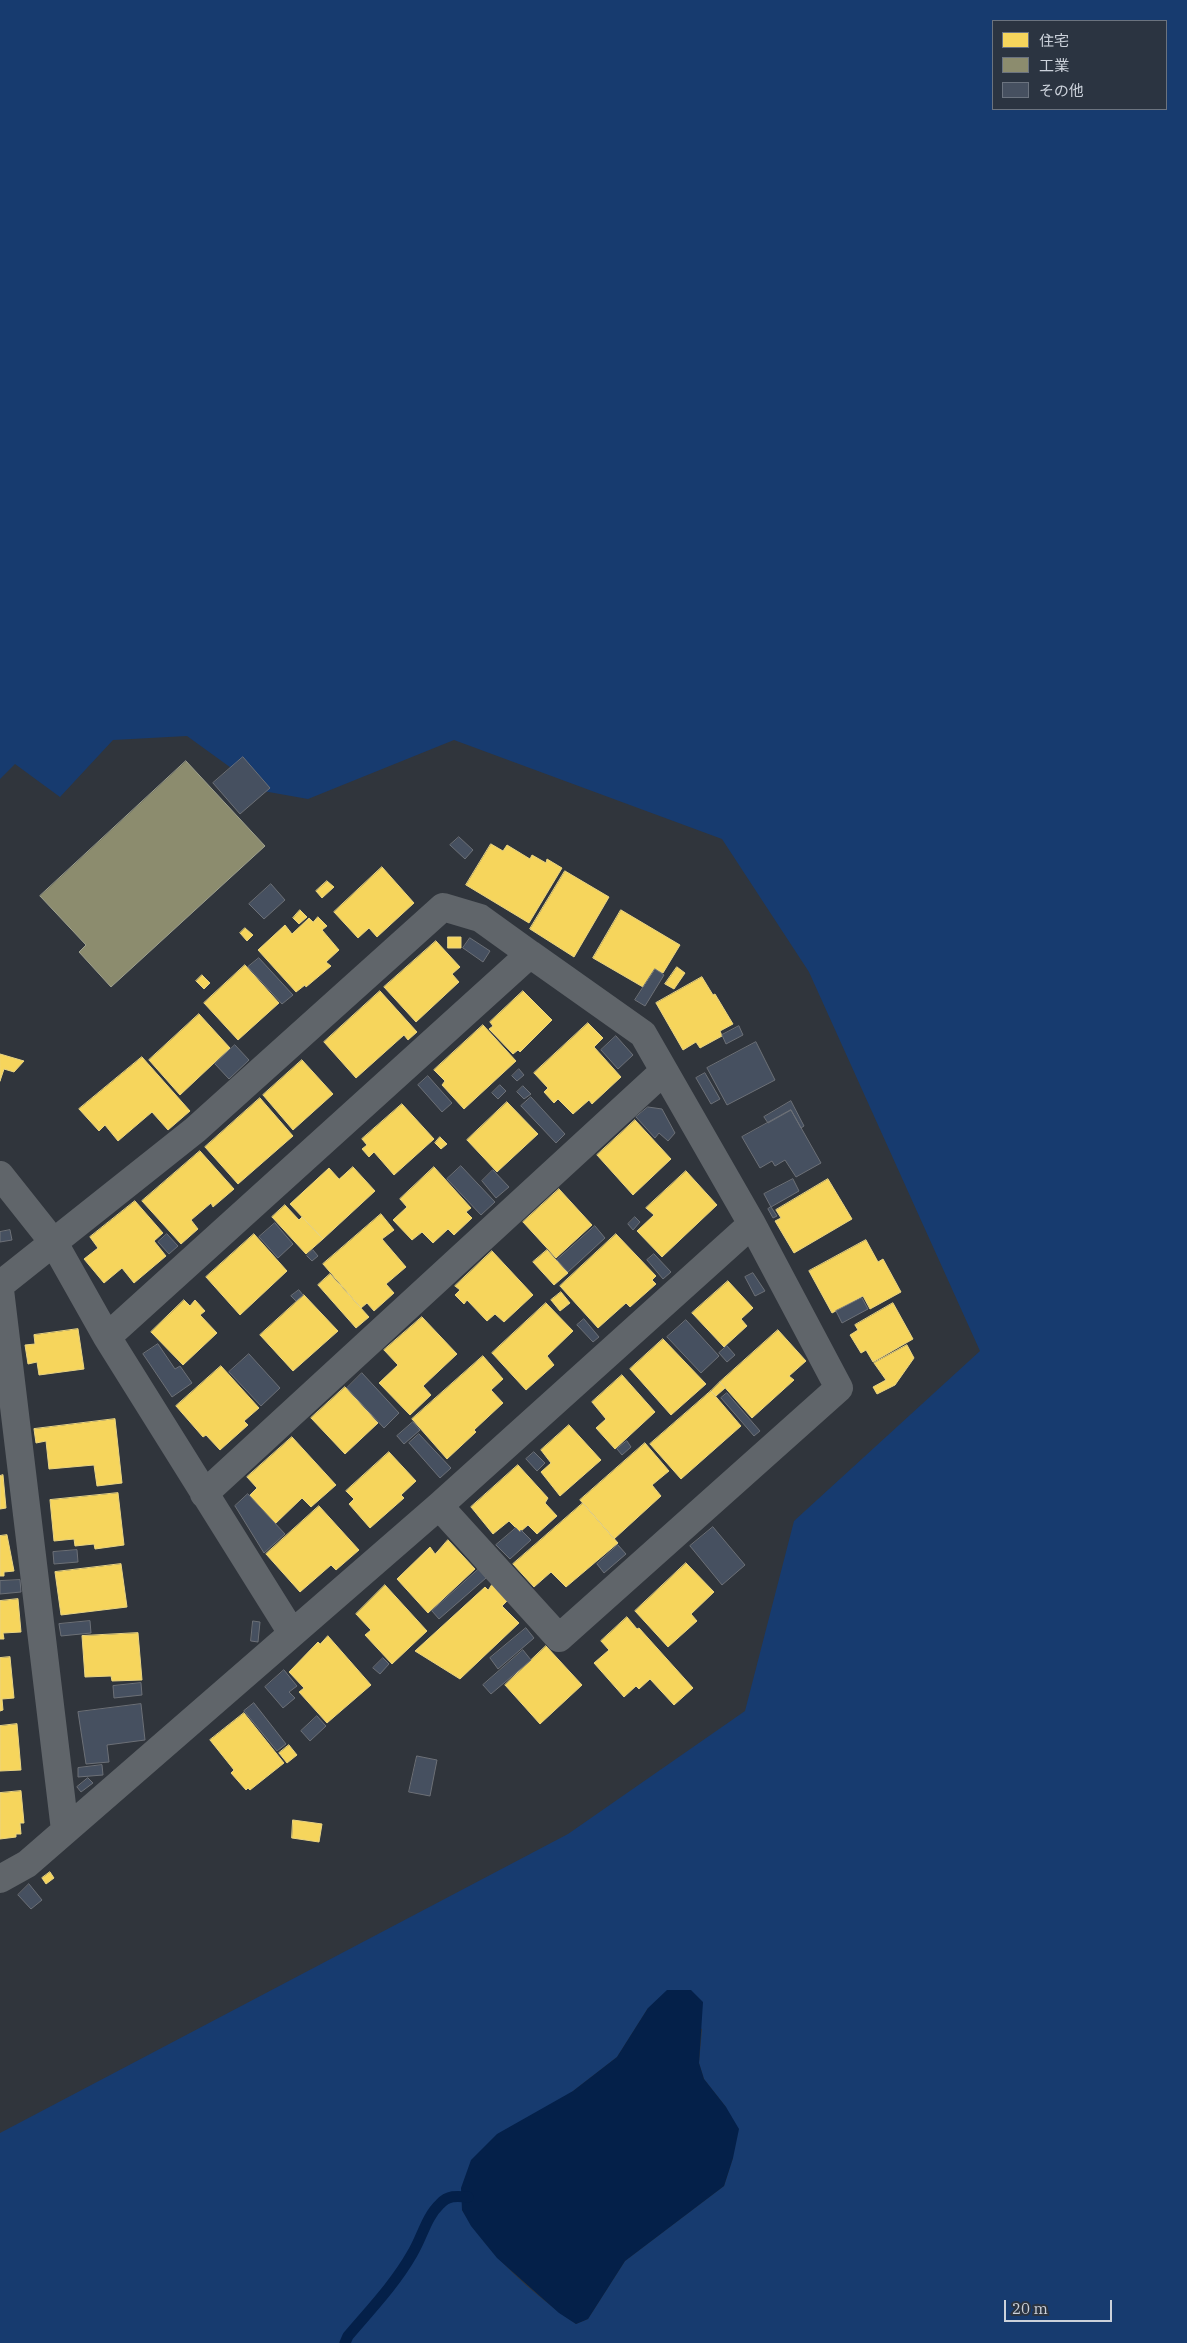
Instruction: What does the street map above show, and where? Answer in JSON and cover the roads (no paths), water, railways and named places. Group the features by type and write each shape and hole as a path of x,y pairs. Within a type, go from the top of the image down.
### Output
{"street":[{"path":"0,1285 195,1130 443,907 480,918 643,1034 752,1224 839,1388 559,1638 439,1506"},
{"path":"107,1337 530,954"},
{"path":"204,1494 664,1071"},
{"path":"0,1175 54,1243 107,1337 292,1634"},
{"path":"0,1878 27,1864 292,1634 439,1506 752,1224"},
{"path":"0,1290 65,1830"}],"waterway":[{"path":"345,2343 348,2336 398,2276 416,2248 435,2209 449,2198 456,2196 468,2197"}]}
